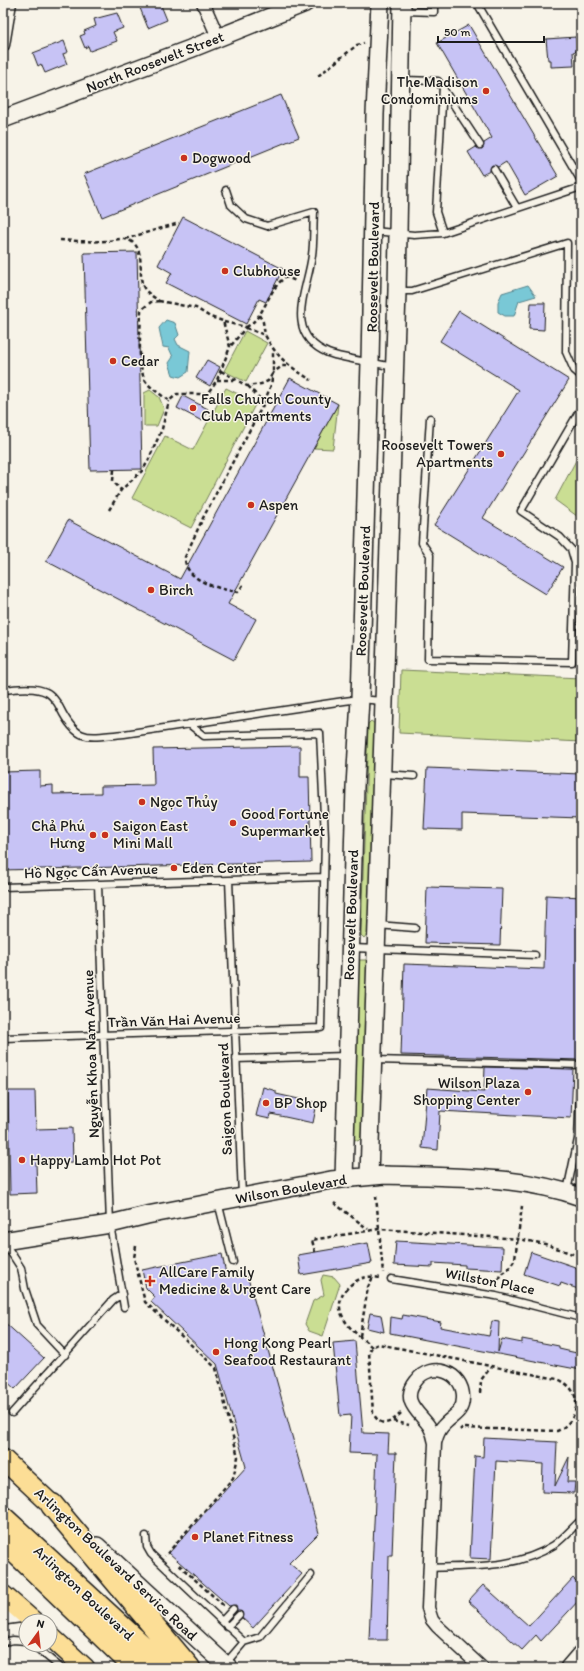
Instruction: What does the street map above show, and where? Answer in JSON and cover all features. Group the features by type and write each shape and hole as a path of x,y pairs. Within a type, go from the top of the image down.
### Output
{"highway":[{"path":"52,1505 189,1668"},
{"name":"Arlington Boulevard","path":"3,1518 166,1668"},
{"name":"Arlington Boulevard","path":"3,1540 92,1628 136,1668"},
{"path":"92,1628 124,1668"}],"main road":[{"name":"North Roosevelt Street","path":"4,117 305,3"},
{"name":"Roosevelt Boulevard","path":"344,1178 355,787 360,699 374,231 375,114 380,3"},
{"name":"Roosevelt Boulevard","path":"369,1176 395,367 402,7"},
{"name":"Wilson Boulevard","path":"3,1241 110,1224 147,1215 344,1178 369,1176 497,1180 540,1186 574,1195"},
{"name":"Arlington Boulevard Service Road","path":"3,1460 227,1666"},
{"path":"3,1595 23,1613"},
{"path":"3,1616 18,1617"},
{"path":"58,1643 85,1668"},
{"path":"569,1668 581,1654"},
{"path":"573,1668 581,1664"}],"street":[{"path":"3,45 10,3"},
{"path":"203,3 218,37"},
{"path":"435,1443 428,1426 412,1406 411,1396 415,1382 421,1376 434,1370 442,1370 449,1373 458,1381 463,1391 463,1399 461,1409 457,1415 444,1424 438,1433 435,1443 428,1608 432,1620 482,1668"}],"lane":[{"path":"402,7 434,12 434,3"},
{"path":"477,3 581,181"},
{"path":"400,80 438,81 443,86 480,145"},
{"path":"443,86 436,212 443,232"},
{"path":"494,169 517,208"},
{"path":"374,231 414,235 443,232 581,187"},
{"path":"226,190 231,205 246,219 268,226 314,212 312,255 300,315 303,327 310,340 319,348 329,353 395,367"},
{"path":"397,291 412,291 567,243 566,352 574,370 581,376"},
{"path":"430,418 422,543 430,555 428,660 572,662 575,563 571,549 560,537 521,511 581,408"},
{"path":"3,690 33,689 47,692 58,705 68,725 78,734 88,737 124,734 360,699 384,701"},
{"path":"189,724 204,736 320,733 325,837 324,877"},
{"path":"382,773 414,776"},
{"name":"Hồ Ngọc Cẩn Avenue","path":"3,887 324,877"},
{"name":"Trần Văn Hai Avenue","path":"3,1038 321,1028 324,877"},
{"name":"Saigon Boulevard","path":"229,880 242,1198"},
{"name":"Nguyễn Khoa Nam Avenue","path":"98,884 110,1224 124,1307"},
{"path":"377,925 415,928"},
{"path":"350,948 536,955"},
{"path":"236,1060 348,1056"},
{"path":"372,1060 581,1065 574,1195"},
{"path":"218,1202 233,1262"},
{"path":"3,1241 21,1268 25,1289 37,1325 65,1355"},
{"name":"Willston Place","path":"391,1279 492,1296 581,1318"},
{"path":"12,1413 113,1300 122,1294"},
{"path":"429,1568 506,1564 537,1554 554,1544 581,1520"},
{"path":"146,1536 147,1547 151,1554 244,1642"},
{"path":"227,1666 244,1642 260,1637 311,1574"},
{"path":"222,1621 232,1611"},
{"path":"227,1626 239,1615"},
{"path":"3,1642 18,1640"},
{"path":"43,1653 61,1668"}],"path":[{"path":"318,76 357,45 365,43"},
{"path":"60,240 107,241 124,239 142,232 179,222"},
{"path":"124,239 133,243 140,252 142,261 143,286 146,291 159,301"},
{"path":"109,510 121,490 143,470 148,461 162,429 169,401 177,394 207,394 217,380 230,347 246,327 252,324 259,316 278,282 286,277 306,285"},
{"path":"169,401 147,383 141,366 141,310 151,302 159,301 196,308 210,317 223,322 246,327 264,335"},
{"path":"259,316 263,322 264,335 273,351 288,366 311,380"},
{"path":"223,322 230,347"},
{"path":"243,585 238,592 210,586 198,579 189,569 185,562 185,556 203,518 264,403 271,385 273,373 273,351"},
{"path":"247,386 261,384 268,380 273,373 282,366 288,366"},
{"path":"221,371 247,386 264,403"},
{"path":"217,380 236,380"},
{"path":"114,470 113,481 121,490"},
{"path":"376,1196 384,1265 383,1278"},
{"path":"334,1203 368,1230"},
{"path":"492,1296 500,1275 510,1268 514,1258 522,1206"},
{"path":"315,1252 312,1240 379,1229 518,1239 545,1244 581,1257"},
{"path":"136,1246 134,1258 145,1302 216,1368 238,1457 233,1478 165,1555 172,1559"},
{"path":"372,1347 348,1326 341,1314 341,1302 345,1289 354,1282 368,1277 391,1279"},
{"path":"360,1336 368,1287 372,1277"},
{"path":"480,1394 481,1380 492,1366"},
{"path":"393,1421 409,1425"},
{"path":"178,1564 232,1611"}],"green space":[{"path":"245,331 267,343 246,382 224,371"},
{"path":"226,388 256,403 191,528 132,498 165,436 193,450"},
{"path":"150,390 159,397 164,409 157,426 144,426 144,393"},
{"path":"338,404 333,449 314,448"},
{"path":"581,451 581,519 555,500"},
{"path":"401,670 581,678 581,742 399,733"},
{"path":"371,721 375,724 368,933 364,938 361,935 368,724"},
{"path":"358,960 368,960 361,1138 358,1141 352,1138"},
{"path":"323,1275 334,1277 340,1284 323,1336 309,1331 305,1324 313,1301 324,1295 321,1280"}],"water":[{"path":"528,285 536,296 519,301 514,316 505,316 498,312 498,302 502,293"},
{"path":"166,320 175,323 179,335 175,339 178,345 190,351 188,372 180,377 173,375 169,363 173,357 169,348 163,347 159,328"}],"building":[{"path":"138,3 160,3 167,20 148,28"},
{"path":"117,13 123,28 113,32 117,41 90,51 88,46 85,48 80,36 85,34 84,31 96,26 94,19"},
{"name":"The Madison Condominiums","path":"469,25 558,176 525,195 506,162 498,167 492,165 490,171 482,175 468,152 476,147 482,149 484,143 492,138 437,43"},
{"path":"576,37 577,51 573,52 574,66 551,67 551,60 548,60 546,39"},
{"path":"64,41 68,52 63,54 67,64 45,73 41,64 38,66 33,53"},
{"name":"Dogwood","path":"281,95 299,137 102,217 84,174"},
{"name":"Clubhouse","path":"183,217 283,269 266,302 259,299 246,324 166,283 172,273 158,265"},
{"name":"Cedar","path":"137,252 142,469 90,470 84,253"},
{"path":"531,303 545,303 544,330 529,329"},
{"name":"Roosevelt Towers Apartments","path":"459,311 569,380 483,518 563,567 546,594 434,525 519,390 440,341"},
{"name":"Falls Church County Club Apartments","path":"207,360 220,367 210,386 196,378"},
{"path":"290,378 338,404 228,604 256,619 234,660 46,561 68,520 180,579"},
{"name":"Falls Church County Club Apartments","path":"183,396 208,409 202,421 177,408"},
{"path":"300,746 300,777 309,777 311,862 3,870 3,772 40,771 40,786 53,785 53,794 101,793 101,786 154,785 153,749"},
{"path":"427,768 581,774 581,818 462,814 462,830 424,829"},
{"path":"427,887 502,889 500,945 425,943"},
{"path":"546,895 581,897 581,1060 401,1055 404,964 544,969"},
{"name":"Wilson Plaza Shopping Center","path":"485,1067 573,1069 571,1118 440,1111 438,1150 422,1148 427,1088 484,1092"},
{"path":"263,1087 276,1091 276,1094 317,1103 313,1123 271,1114 270,1119 256,1116"},
{"path":"8,1091 35,1091 36,1129 72,1128 73,1162 36,1163 37,1193 10,1194"},
{"path":"396,1241 503,1247 502,1270 465,1268 465,1265 433,1263 433,1267 394,1265"},
{"path":"368,1243 372,1263 301,1275 298,1255"},
{"path":"531,1252 581,1269 581,1290 561,1283 560,1286 524,1274"},
{"path":"222,1254 226,1274 246,1271 319,1533 289,1563 302,1574 253,1628 242,1618 242,1612 237,1611 236,1605 229,1606 169,1553 246,1467 217,1364 151,1302 155,1297 146,1288 142,1270"},
{"path":"370,1313 381,1315 384,1332 367,1328"},
{"path":"403,1315 441,1322 440,1327 489,1336 492,1321 499,1322 498,1352 502,1339 522,1343 522,1339 559,1346 559,1349 581,1354 581,1370 390,1333 391,1317 402,1319"},
{"path":"3,1321 44,1358 15,1389 3,1378"},
{"path":"355,1341 363,1433 389,1434 388,1453 396,1453 392,1555 389,1555 387,1640 369,1640 377,1454 349,1453 351,1415 340,1416 333,1343"},
{"path":"484,1438 557,1442 555,1486 569,1457 567,1482 575,1482 574,1493 542,1492 543,1464 496,1461 491,1559 470,1558 475,1456 483,1457"},
{"path":"573,1578 581,1586 581,1598 541,1641 536,1635 522,1650 468,1601 483,1585 529,1626"}],"place":[{"name":"The Madison Condominiums","path":"486,91"},
{"name":"Dogwood","path":"184,158"},
{"name":"Clubhouse","path":"225,271"},
{"name":"Cedar","path":"113,361"},
{"name":"Falls Church County Club Apartments","path":"193,408"},
{"name":"Roosevelt Towers Apartments","path":"501,454"},
{"name":"Aspen","path":"251,505"},
{"name":"Birch","path":"151,590"},
{"name":"Ngọc Thủy","path":"142,802"},
{"name":"Good Fortune Supermarket","path":"233,823"},
{"name":"Chả Phú Hưng","path":"93,835"},
{"name":"Saigon East Mini Mall","path":"105,835"},
{"name":"Eden Center","path":"174,868"},
{"name":"Wilson Plaza Shopping Center","path":"528,1092"},
{"name":"BP Shop","path":"266,1103"},
{"name":"Happy Lamb Hot Pot","path":"22,1160"},
{"name":"AllCare Family Medicine & Urgent Care","path":"150,1281"},
{"name":"Hong Kong Pearl Seafood Restaurant","path":"216,1352"},
{"name":"Planet Fitness","path":"195,1537"}]}
